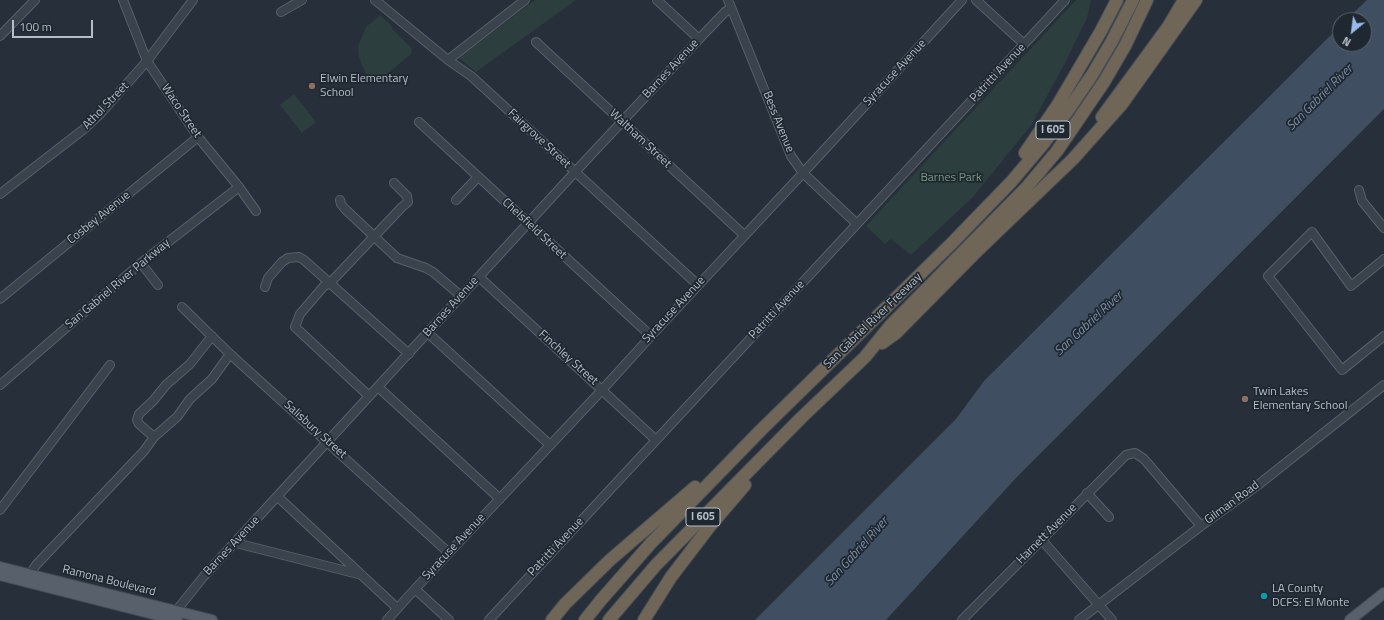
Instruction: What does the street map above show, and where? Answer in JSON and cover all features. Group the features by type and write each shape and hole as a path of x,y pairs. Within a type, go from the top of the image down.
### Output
{"highway":[{"path":"1086,56 1097,32 1108,0"},
{"path":"951,244 1032,144 1057,106 1101,31 1117,0"},
{"name":"San Gabriel River Freeway","path":"585,620 652,542 761,430 951,244 1012,181 1062,119 1099,64 1133,0"},
{"name":"San Gabriel River Freeway","path":"609,620 656,565 801,418 865,357 890,326 1021,193 1057,151 1104,82 1125,46 1147,0"},
{"path":"1057,174 1094,128 1174,18 1184,0"},
{"path":"865,357 896,333 1073,159 1122,104 1196,0"},
{"path":"644,620 671,577 706,531 801,418"},
{"path":"552,620 610,560 761,430"}],"main road":[{"name":"Ramona Boulevard","path":"0,567 30,574 176,618"},
{"name":"Ramona Boulevard","path":"0,575 176,618 212,620"},
{"path":"1350,620 1384,593"}],"street":[{"path":"0,36 35,0"},
{"name":"Waco Street","path":"123,0 147,61 198,137 239,187 256,211"},
{"name":"Athol Street","path":"0,194 84,129 113,101 147,61 194,0"},
{"path":"281,12 302,0"},
{"name":"Fairgrove Street","path":"377,0 448,60 471,76 698,285"},
{"path":"448,60 525,0"},
{"path":"657,0 699,39"},
{"name":"Syracuse Avenue","path":"387,620 414,589 602,390 650,336 803,173 962,0"},
{"path":"976,0 1024,44"},
{"name":"Patritti Avenue","path":"489,620 1065,0"},
{"name":"Barnes Avenue","path":"176,618 204,576 236,543 575,172 726,12 730,4"},
{"name":"Bess Avenue","path":"730,4 791,156 803,173 857,224"},
{"name":"Waltham Street","path":"536,42 744,235"},
{"name":"Chelsfield Street","path":"419,122 650,336"},
{"name":"Cosbey Avenue","path":"0,299 198,137"},
{"path":"456,200 478,177"},
{"path":"370,396 295,327 300,314 324,286 330,283 373,236 408,202 407,196 394,183"},
{"name":"San Gabriel River Parkway","path":"0,385 141,263 239,187"},
{"path":"1359,190 1362,202 1384,228"},
{"path":"340,200 345,209 397,258 433,272 461,296"},
{"path":"1384,258 1350,286 1312,232 1268,276 1342,370 1384,336"},
{"path":"264,287 268,278 282,262 288,258 299,257 408,354"},
{"path":"141,263 158,285"},
{"name":"Finchley Street","path":"479,277 656,440"},
{"name":"Salisbury Street","path":"182,307 230,354 449,553"},
{"path":"428,333 550,445"},
{"path":"154,436 139,424 137,420 139,414 153,401 166,385 190,364 212,336"},
{"path":"30,574 36,565 144,451 154,436 177,417 190,399 212,379 230,354"},
{"path":"0,510 110,365"},
{"name":"Gilman Road","path":"1079,620 1201,526 1258,485 1384,385"},
{"path":"378,387 500,498"},
{"name":"Harnett Avenue","path":"962,620 1126,455 1136,454 1144,459 1201,526"},
{"path":"1087,493 1109,517"},
{"path":"278,497 397,608"},
{"path":"1041,539 1112,620"},
{"path":"236,543 362,575"},
{"path":"414,589 449,620"}],"green space":[{"path":"535,0 576,0 476,72 459,58"},
{"name":"Barnes Park","path":"1076,0 1091,0 1087,18 1032,124 973,197 911,255 891,239 885,244 866,226"},
{"path":"380,15 412,49 411,54 376,83 366,73 362,65 358,46 366,27"},
{"path":"294,94 316,122 302,133 280,105"}],"water":[{"name":"San Gabriel River","path":"1367,0 1384,0 1384,109 1016,478 886,620 755,620 956,419 984,381 1332,34 1332,52 1372,52 1372,12 1354,12"}],"place":[{"name":"Elwin Elementary School","path":"312,86"},
{"name":"Twin Lakes Elementary School","path":"1245,399"},
{"name":"LA County DCFS: El Monte","path":"1264,596"}]}
